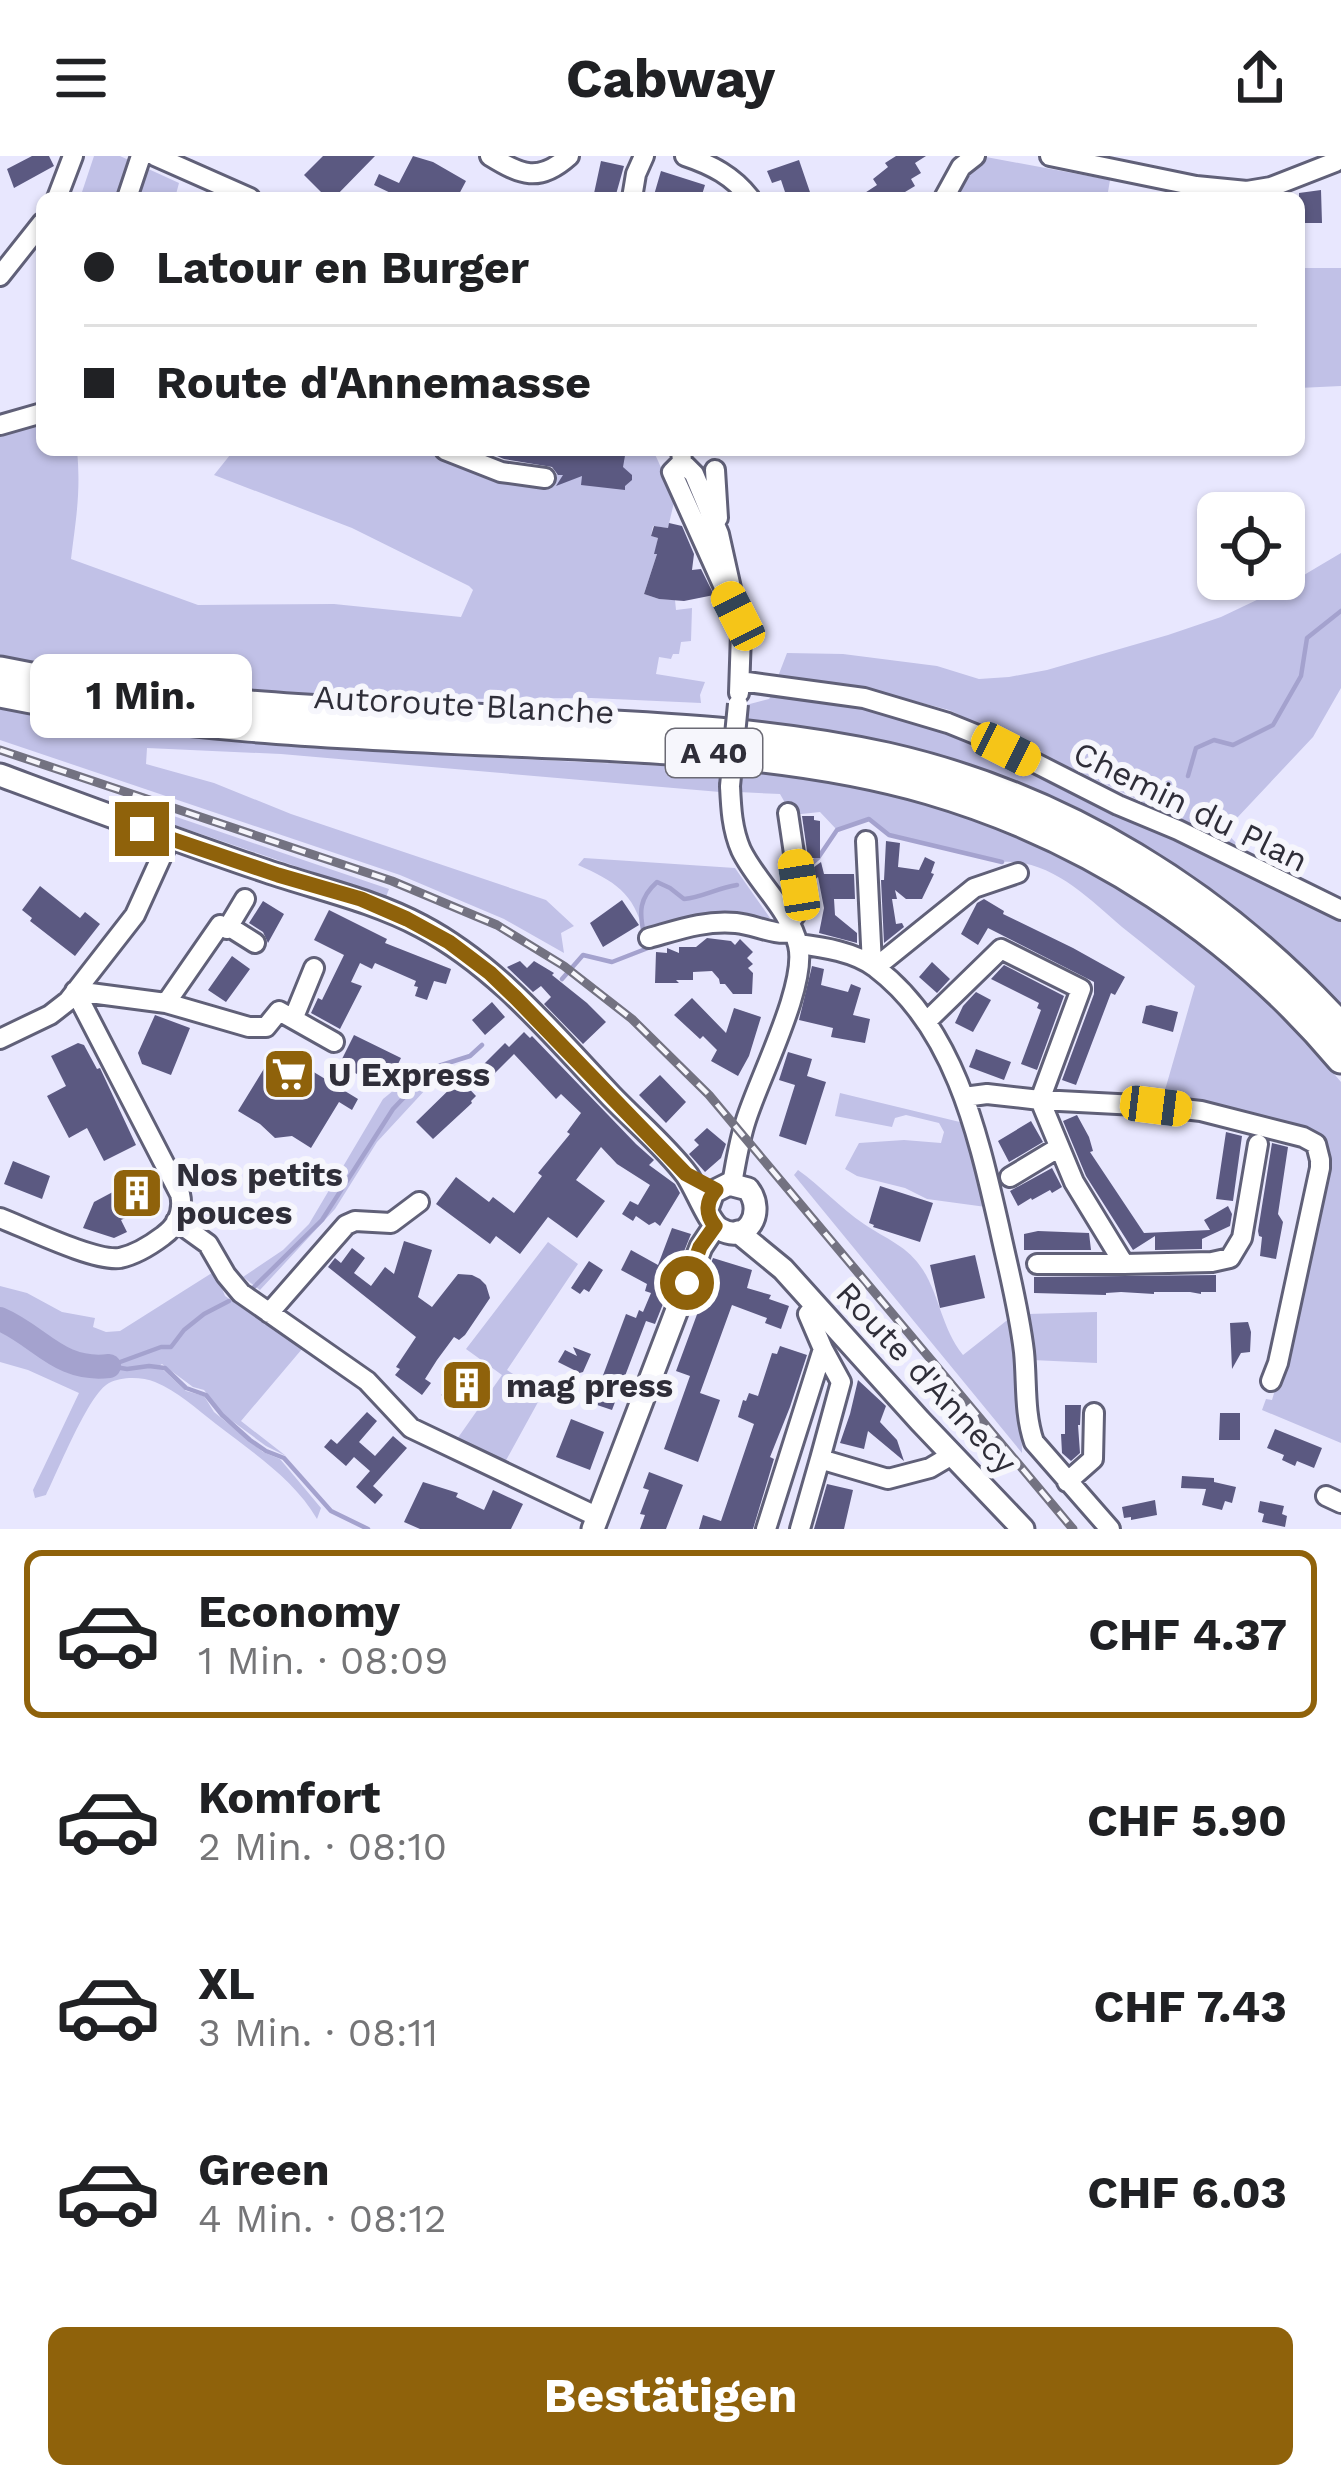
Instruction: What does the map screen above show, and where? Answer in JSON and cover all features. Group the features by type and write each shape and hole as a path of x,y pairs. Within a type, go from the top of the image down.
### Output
{"highway":[{"name":"Autoroute Blanche","path":"0,671 106,690 263,708 708,731 891,758 998,790 1126,850 1248,936 1341,1027"},
{"name":"Autoroute Blanche","path":"0,693 104,712 250,728 712,753 838,769 930,790 1045,833 1146,888 1257,972 1341,1059"}],"main road":[{"path":"0,775 170,838 382,907 449,942 516,998 718,1202 726,1232 747,1224"},
{"name":"Route d'Annecy","path":"718,1202 745,1187 752,1194 756,1203 747,1224 782,1269 1023,1529"},
{"path":"595,1523 718,1202"}],"street":[{"path":"59,192 73,156"},
{"path":"129,192 141,156"},
{"path":"155,156 236,192"},
{"path":"497,164 531,174 545,172 568,156"},
{"path":"633,192 644,156"},
{"path":"686,156 718,169 746,192"},
{"path":"947,192 962,166 975,156"},
{"path":"1050,156 1196,186 1247,191 1271,187 1335,162"},
{"path":"1,274 36,230"},
{"path":"0,425 36,414"},
{"path":"460,456 501,472 545,478"},
{"path":"683,458 703,476 718,461"},
{"path":"683,458 719,534"},
{"path":"683,458 672,472 738,616"},
{"path":"718,461 719,534 742,649 730,786 732,821 740,847 793,933 800,957 797,978 718,1202"},
{"name":"Chemin du Plan","path":"740,681 864,698 948,723 1341,910"},
{"path":"788,814 801,901 793,933"},
{"path":"0,1039 57,1011 75,991 135,915 170,838"},
{"path":"866,841 874,966"},
{"path":"874,966 974,888 1018,873"},
{"path":"228,926 245,899"},
{"path":"649,938 704,923 793,933 874,966 926,1022 964,1097 984,1162 1015,1298 1029,1427 1041,1453 1110,1529"},
{"path":"166,1003 220,925 255,943"},
{"path":"926,1022 1001,950 1081,989 1040,1100 1074,1182 1124,1264"},
{"path":"291,1016 314,968"},
{"path":"75,991 166,1003 249,1027 266,1027 279,1011 334,1042"},
{"path":"0,1218 112,1258 140,1250 164,1235 182,1206 75,991"},
{"path":"964,1097 987,1094 1201,1112 1316,1144 1319,1168 1271,1381"},
{"path":"1037,1264 1230,1258 1242,1238 1258,1144"},
{"path":"1010,1177 1058,1148"},
{"path":"269,1313 346,1225 391,1222 419,1202"},
{"path":"176,1221 203,1239 235,1286 367,1381 411,1428 595,1523"},
{"path":"800,1529 841,1382 808,1314 816,1305"},
{"path":"766,1529 823,1349"},
{"path":"1067,1482 1093,1459 1094,1413"},
{"path":"820,1460 888,1479 930,1468 952,1455"}],"shaded area":[{"path":"94,156 120,156 179,183 177,192 82,192"},
{"path":"986,157 1110,180 1108,192 959,192 973,163"},
{"path":"1305,268 1341,268 1341,386 1305,388"},
{"path":"36,423 36,456 77,456 71,559 198,605 334,604 461,617 473,590 469,586 352,528 214,475 229,456 437,456 478,471 549,482 573,456 656,456 675,498 668,528 653,526 657,554 644,594 675,600 676,610 692,608 691,641 681,642 679,654 671,659 659,657 656,674 705,682 701,703 591,698 458,699 457,704 279,695 103,677 0,658 0,434"},
{"path":"1341,553 1341,688 1313,737 1236,819 1227,833 1235,846 949,710 864,688 777,679 787,653 843,654 937,666 979,679 1047,670 1168,635 1257,600 1305,600 1305,574"},
{"path":"771,696 840,702 898,714 990,747 1341,915 1341,1006 1257,926 1211,890 1113,828 1061,801 952,760 876,741 746,721 746,705"},
{"path":"0,709 269,743 722,769 720,792 281,754 147,748 146,764 214,783 291,814 546,900 574,926 561,933 564,953 504,919 400,875 0,740"},
{"path":"741,771 921,802 982,822 1098,876 1152,910 1253,989 1341,1082 1341,1443 1262,1410 1266,1399 1272,1400 1283,1363 1324,1155 1203,1104 1163,1097 1195,986 1082,892 1052,873 889,835 869,819 837,830 820,812 792,815 780,794 738,792"},
{"path":"144,806 389,889 386,897 148,816"},
{"path":"584,858 735,868 770,918 715,916 644,934 628,898 612,883 578,865"},
{"path":"427,1063 439,1075 377,1142 335,1209 260,1290 243,1277 283,1250 309,1224 383,1099"},
{"path":"840,1093 964,1123 986,1207 927,1199 845,1169 859,1143 941,1143 944,1132 939,1123 906,1115 895,1118 892,1127 835,1116"},
{"path":"798,1170 917,1262 963,1355 1015,1314 1022,1453 794,1175"},
{"path":"548,1242 578,1264 507,1370 543,1393 504,1464 455,1442 502,1375 466,1349"},
{"path":"215,1271 225,1296 302,1349 241,1421 286,1456 224,1415 204,1390 159,1366 186,1391 204,1396 214,1412 263,1452 280,1459 321,1508 317,1519 297,1491 258,1456 179,1395 139,1378 114,1381 101,1390 46,1495 35,1498 33,1490 79,1393 0,1362 0,1286 27,1293 62,1312 95,1318 93,1327 106,1332 120,1331"},
{"path":"1097,1312 1097,1363 1032,1360 1028,1314"}],"building":[{"path":"32,156 49,156 54,166 14,188 7,169"},
{"path":"323,156 375,156 340,192 321,192 304,175"},
{"path":"413,156 466,181 460,192 389,192 374,185 379,174 399,183"},
{"path":"896,156 926,156 915,163 921,173 911,179 915,186 905,192 866,192 877,185 873,179 888,167 885,163"},
{"path":"799,160 810,192 785,192 781,180 772,183 767,171"},
{"path":"601,161 624,166 617,192 594,192"},
{"path":"661,171 705,185 703,192 655,192"},
{"path":"1321,190 1322,223 1305,223 1305,192"},
{"path":"497,456 625,456 623,467 632,480 625,490 581,485 582,476 556,486 563,475 552,467"},
{"path":"669,523 682,526 694,554 692,570 701,569 714,595 684,601 644,594 657,554 658,538 651,536 654,526 668,528"},
{"path":"802,816 820,821 820,858 808,858"},
{"path":"886,841 900,843 898,867 919,870 925,857 935,862 922,899 906,899 895,890 896,924 904,927 884,943 881,880"},
{"path":"821,862 824,874 854,874 855,899 834,899 835,915 857,933 857,943 819,933 824,908 818,877 812,882 810,870"},
{"path":"40,886 80,918 85,912 100,924 75,956 22,910"},
{"path":"984,899 1003,914 1125,977 1115,995 1111,993 1076,1085 1062,1080 1094,994 1094,982 988,928 978,945 961,934 977,903"},
{"path":"622,900 639,925 603,947 590,923"},
{"path":"263,901 284,914 268,943 263,932 249,923"},
{"path":"329,910 387,939 385,943 451,969 446,984 434,981 427,1000 415,996 416,981 375,963 372,969 360,963 351,982 362,986 340,1029 311,1013 344,955 314,940"},
{"path":"707,938 735,945 740,939 753,952 747,958 753,964 748,968 753,973 752,994 733,994 712,971 693,972 693,980 676,980 679,983 655,983 656,952 667,953 667,948 679,953 679,947 696,947"},
{"path":"232,956 250,969 226,1002 208,990"},
{"path":"520,961 527,968 534,961 554,973 606,1022 583,1044 544,1004 551,997 541,986 533,992 507,967"},
{"path":"932,962 950,979 937,993 919,977"},
{"path":"1004,965 1064,996 1037,1070 1021,1064 1041,1010 1039,1003 991,979"},
{"path":"812,966 824,969 821,985 848,992 851,984 861,988 853,1015 870,1019 865,1043 831,1037 833,1028 799,1020"},
{"path":"976,992 991,1000 973,1032 955,1023"},
{"path":"692,998 726,1033 734,1008 761,1017 738,1076 711,1061 717,1050 674,1015"},
{"path":"492,1002 505,1017 485,1035 472,1020"},
{"path":"1146,1006 1178,1012 1173,1032 1142,1023"},
{"path":"155,1015 190,1028 171,1075 142,1064 138,1053"},
{"path":"524,1032 654,1160 649,1165 675,1184 680,1193 660,1226 622,1214 630,1201 638,1205 650,1185 617,1164 601,1147 576,1180 605,1201 577,1238 548,1217 520,1254 496,1236 490,1244 436,1204 456,1177 489,1202 493,1197 514,1213 581,1113 561,1094 556,1099 514,1054 493,1075 483,1065"},
{"path":"354,1035 401,1058 388,1084 339,1065"},
{"path":"78,1043 100,1068 136,1145 104,1161 87,1128 69,1138 47,1096 66,1086 51,1056"},
{"name":"U Express","path":"276,1049 358,1099 352,1110 339,1102 311,1148 292,1136 275,1138 238,1111"},
{"path":"976,1049 1011,1062 1004,1080 969,1067"},
{"path":"788,1052 812,1059 807,1076 826,1082 806,1145 779,1136 795,1085 779,1080"},
{"path":"660,1075 686,1102 666,1123 639,1095"},
{"path":"460,1079 476,1096 433,1139 416,1122"},
{"path":"1077,1115 1089,1137 1090,1152 1144,1233 1210,1230 1204,1220 1228,1206 1230,1226 1202,1239 1202,1249 1155,1250 1155,1236 1133,1250 1086,1176 1063,1121"},
{"path":"1031,1121 1043,1142 1009,1162 998,1141"},
{"path":"707,1128 726,1144 721,1158 705,1172 689,1154 699,1145 694,1140"},
{"path":"1226,1132 1242,1136 1233,1201 1216,1199"},
{"path":"1272,1143 1288,1147 1276,1259 1260,1256 1258,1231"},
{"path":"13,1161 50,1176 42,1199 4,1184"},
{"path":"1052,1168 1062,1187 1018,1206 1010,1191"},
{"path":"139,1178 151,1200 149,1207 121,1220 127,1232 114,1238 83,1228 94,1202"},
{"path":"880,1186 933,1203 920,1242 869,1223"},
{"path":"672,1228 691,1234 655,1324 646,1321 612,1410 588,1402 594,1384 599,1386 626,1314 636,1318 651,1293 645,1291 647,1284 621,1270 631,1250 658,1265"},
{"path":"1089,1233 1091,1250 1024,1250 1024,1234"},
{"path":"404,1241 432,1250 418,1297 432,1307 458,1274 480,1279 490,1298 465,1335 459,1340 454,1337 437,1360 422,1395 395,1375 416,1337 328,1267 335,1258 341,1263 352,1248 365,1258 354,1273 371,1286 385,1267 394,1274"},
{"path":"975,1255 985,1298 940,1308 930,1265"},
{"path":"713,1258 752,1270 747,1288 789,1306 781,1329 765,1323 767,1318 732,1305 700,1393 720,1400 698,1462 664,1449 690,1376 676,1371 709,1282 704,1280"},
{"path":"589,1261 603,1270 589,1292 584,1289 580,1294 571,1288"},
{"path":"1216,1275 1216,1292 1201,1294 1034,1293 1034,1277"},
{"path":"1248,1322 1250,1352 1241,1353 1232,1369 1230,1323"},
{"path":"780,1346 807,1355 770,1457 774,1459 753,1529 699,1529 703,1515 721,1521 754,1424 738,1417 743,1400 749,1393 758,1396 772,1353 777,1354"},
{"path":"573,1347 591,1354 583,1372 576,1374 558,1362 565,1350 577,1356"},
{"name":"mag press","path":"471,1361 491,1377 468,1410 441,1395"},
{"path":"858,1380 886,1406 880,1422 897,1440 904,1461 868,1431 864,1449 840,1443"},
{"path":"1065,1405 1081,1405 1080,1453 1071,1461 1062,1453"},
{"path":"367,1412 377,1421 359,1442 375,1456 393,1436 407,1448 373,1486 383,1495 375,1504 356,1487 370,1471 354,1457 346,1466 324,1447 331,1439 337,1444"},
{"path":"1220,1413 1240,1413 1240,1440 1219,1440"},
{"path":"571,1419 604,1432 590,1470 556,1457"},
{"path":"1275,1429 1322,1448 1314,1468 1297,1461 1295,1466 1267,1448"},
{"path":"649,1472 683,1485 666,1529 640,1529"},
{"path":"1182,1476 1214,1478 1214,1482 1236,1487 1232,1503 1225,1501 1222,1510 1202,1505 1206,1489 1181,1488"},
{"path":"423,1482 458,1493 456,1497 484,1510 493,1490 523,1504 511,1529 420,1529 404,1522"},
{"path":"827,1484 853,1490 844,1529 814,1529"},
{"path":"1155,1500 1157,1515 1124,1518 1122,1507"},
{"path":"1260,1501 1284,1506 1285,1527 1262,1522"}],"waterway":[{"path":"1188,776 1196,748 1214,740 1233,745 1273,725 1301,676 1307,638 1341,611"},
{"path":"804,870 837,830 869,819 889,835 1002,862"},
{"path":"644,934 642,906 657,882 684,899 737,885"},
{"path":"562,979 583,955 612,962 648,948"},
{"path":"253,1288 322,1220 393,1109 432,1068 470,1056 482,1045"},
{"path":"112,1365 171,1347 204,1314 229,1301"},
{"path":"0,1319 76,1364 109,1366"},
{"path":"109,1366 165,1368 186,1388 206,1395 250,1440 284,1458 331,1511 368,1529"}],"railway":[{"path":"0,750 392,881 497,925 564,966 632,1019 709,1095 1073,1529"}],"place":[{"name":"U Express","path":"289,1074"},
{"name":"Nos petits pouces","path":"137,1193"},
{"name":"mag press","path":"467,1385"}],"route":[{"path":"142,829 382,907 434,933 490,973 686,1174 716,1190 707,1205 715,1226 700,1247 687,1283"}]}
